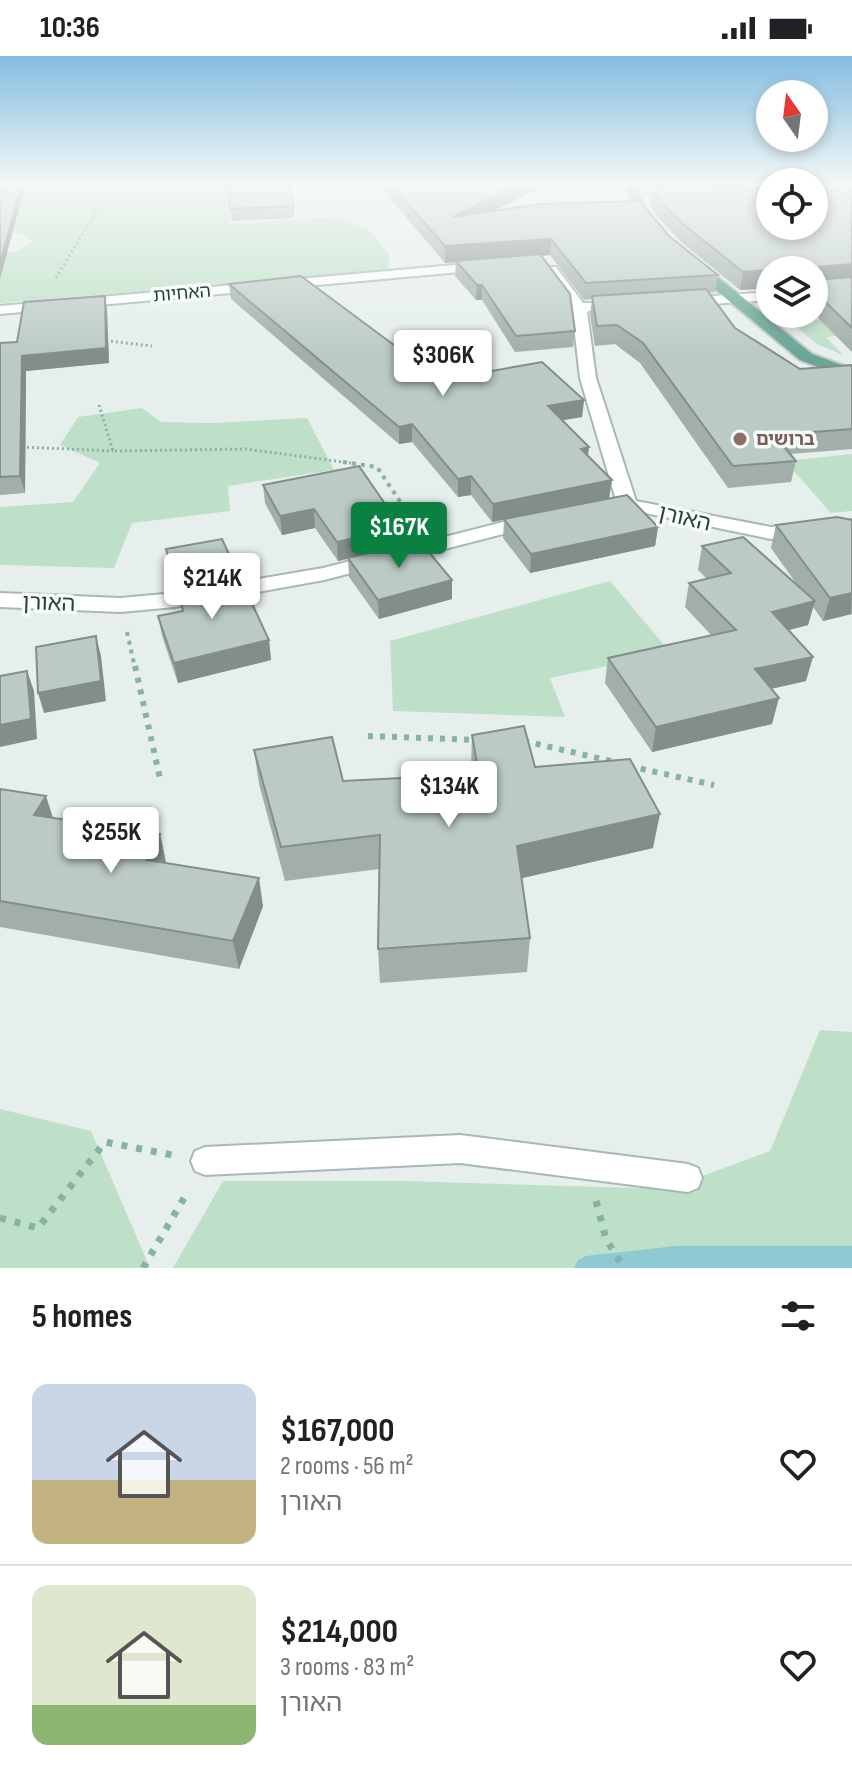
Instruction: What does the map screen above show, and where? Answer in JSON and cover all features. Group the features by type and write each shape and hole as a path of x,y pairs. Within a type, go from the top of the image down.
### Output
{"main road":[{"path":"684,256 806,357 852,375"}],"street":[{"path":"544,261 579,308 588,378 627,504"},
{"name":"האחיות","path":"0,310 497,265"},
{"path":"673,302 756,297"},
{"path":"579,308 610,306"},
{"name":"האורן","path":"583,511 627,504 709,524 772,534 852,526"},
{"name":"האורן","path":"0,600 121,605 175,600 324,574 429,545 555,516"}],"lane":[{"path":"205,1161 460,1149 688,1178"}],"path":[{"path":"39,307 79,240"},
{"path":"92,341 152,346"},
{"path":"99,405 113,451"},
{"path":"14,447 113,451 246,449 377,467 429,545"},
{"path":"121,605 161,783"},
{"path":"368,736 491,740"},
{"path":"519,740 714,785"},
{"path":"0,1218 38,1228 105,1142 205,1161 143,1268"},
{"path":"599,1213 606,1239 624,1268"}],"green space":[{"path":"30,240 377,240 389,254 388,271 0,303 0,253 16,252 32,242"},
{"path":"837,318 852,334 826,337 843,355 817,344 798,328 828,328 828,319"},
{"path":"142,408 161,422 307,418 334,470 228,486 230,511 132,523 114,568 0,565 0,507 73,502 100,463 60,445 78,417"},
{"path":"852,454 852,511 831,513 785,461"},
{"path":"610,581 671,653 550,678 565,717 393,711 390,641"},
{"path":"820,1030 852,1032 852,1268 173,1268 223,1181 405,1181 667,1189 770,1151"},
{"path":"0,1109 91,1131 150,1268 0,1268"}],"building":[{"path":"0,240 7,240 0,264"},
{"path":"439,240 543,240 445,246"},
{"path":"551,240 673,240 718,275 586,283"},
{"path":"702,240 852,240 852,264 828,266 828,256 756,256 756,271 743,272"},
{"path":"540,254 570,294 575,331 516,336 482,285 477,285 456,261"},
{"path":"301,276 441,380 542,362 584,400 548,406 589,447 581,449 612,480 493,504 471,476 458,479 412,424 399,427 229,284"},
{"path":"852,277 852,328 828,305 828,279"},
{"path":"706,289 735,328 800,369 852,365 852,429 774,435 796,461 733,466 643,343 617,325 597,326 592,296"},
{"path":"105,296 106,348 22,356 20,476 0,477 0,343 17,342 24,302"},
{"path":"359,466 401,527 337,542 314,509 280,516 263,485"},
{"path":"627,495 658,527 531,554 504,519"},
{"path":"837,517 852,520 852,593 830,598 776,525"},
{"path":"743,537 815,601 772,612 813,657 755,669 779,698 656,727 608,658 736,630 689,583 731,573 702,546"},
{"path":"222,539 232,561 172,571 166,549"},
{"path":"412,542 416,548 424,546 452,580 378,600 348,558"},
{"path":"240,578 269,640 174,663 158,616 183,611 178,590"},
{"path":"96,636 101,681 38,693 36,647"},
{"path":"27,671 31,719 0,725 0,676"},
{"path":"524,726 535,767 630,759 660,814 517,846 530,938 378,949 380,835 281,847 254,750 332,737 343,781 479,774 472,735"},
{"path":"0,789 46,796 34,815 160,834 147,860 259,878 233,941 0,901"}],"waterway":[{"path":"586,1268 676,1258 852,1258"}],"place":[{"name":"ברושים","path":"740,439"}]}
